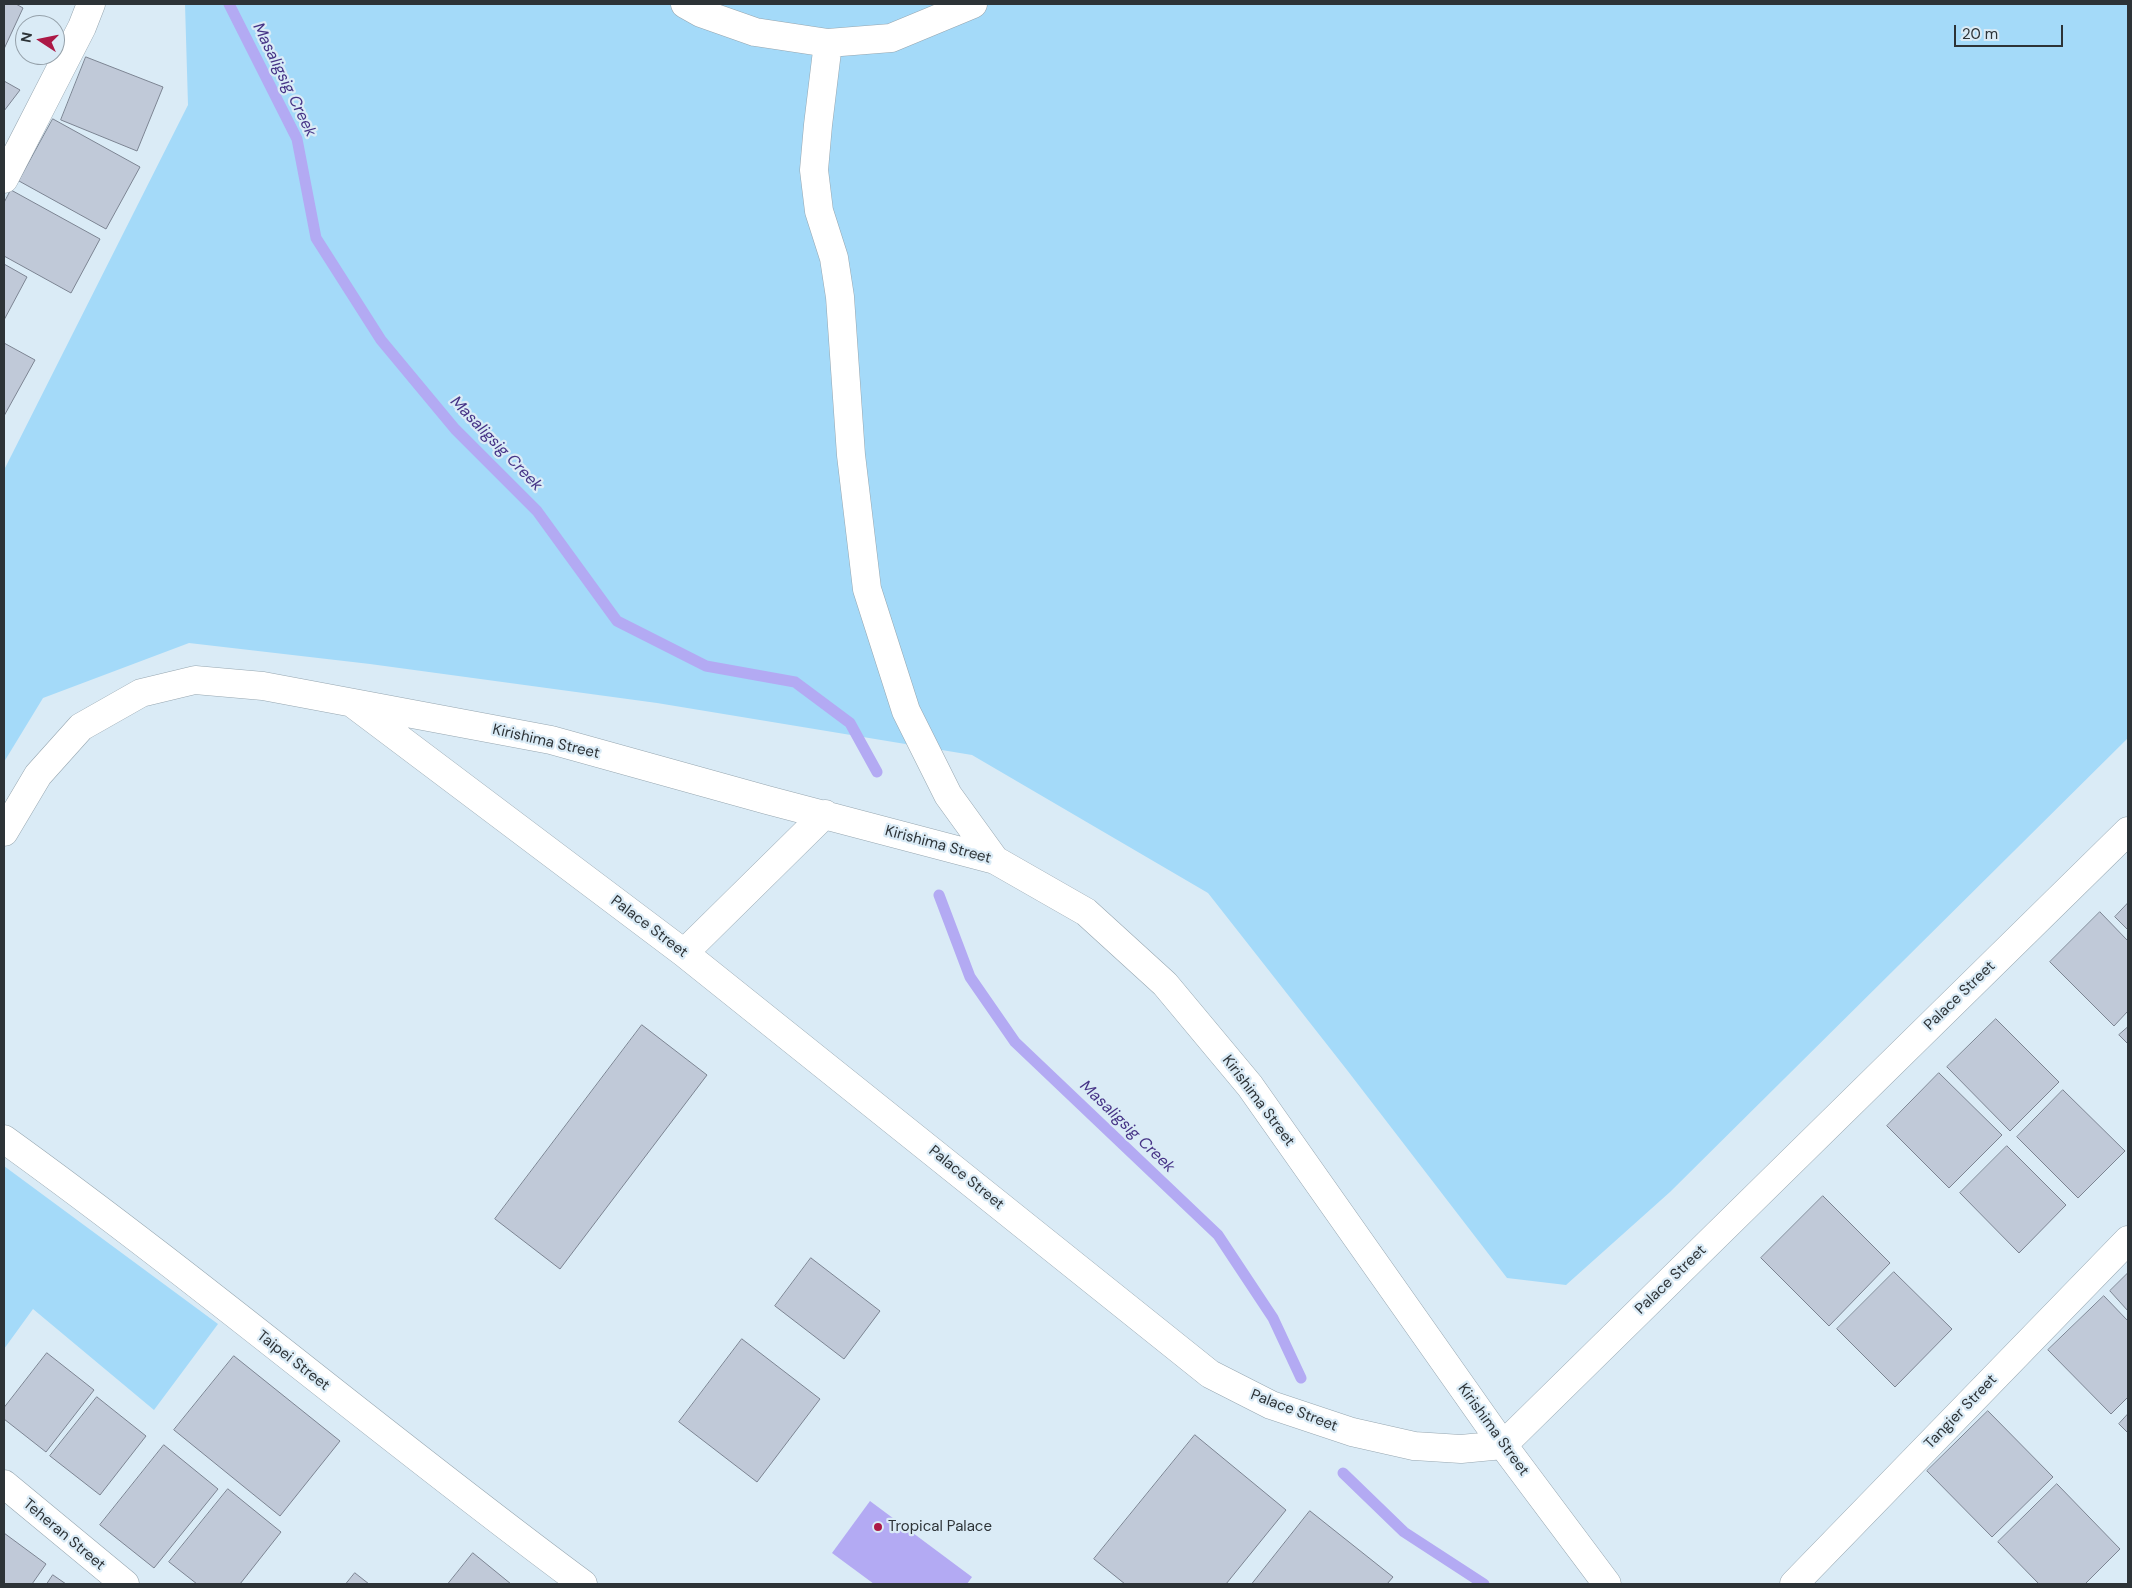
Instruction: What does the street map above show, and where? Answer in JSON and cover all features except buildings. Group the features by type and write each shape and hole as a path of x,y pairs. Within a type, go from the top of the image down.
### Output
{"street":[{"path":"4,179 82,27 91,4"},
{"path":"686,4 701,13 755,32 828,43 891,38 973,4"},
{"path":"828,43 814,170 819,211 834,258 840,298 851,455 867,589 906,711 948,795 995,860"},
{"name":"Kirishima Street","path":"4,832 38,775 81,727 141,693 195,680 263,686 551,740 995,860 1086,912 1164,984 1250,1086 1503,1445 1607,1584"},
{"name":"Palace Street","path":"352,703 684,953 1210,1374 1271,1405 1352,1432 1414,1446 1462,1449 1503,1445 2128,831"},
{"path":"684,953 825,814"},
{"name":"Taipei Street","path":"4,1139 78,1192 481,1509 583,1584"},
{"name":"Tangier Street","path":"1794,1584 2128,1240"},
{"name":"Teheran Street","path":"4,1484 126,1584"}],"shaded area":[{"path":"185,4 2128,4 2128,738 1670,1192 1566,1285 1507,1278 1208,893 972,755 657,703 370,664 189,643 43,698 4,762 4,470 188,105"},
{"path":"4,1166 218,1324 154,1410 33,1309 4,1349"},
{"name":"Tropical Palace","path":"870,1501 972,1577 967,1584 874,1584 832,1553"}],"waterway":[{"name":"Masaligsig Creek","path":"229,4 297,139 316,238 381,340 455,429 537,511 617,621 706,666 795,682 850,723 877,772"},
{"name":"Masaligsig Creek","path":"939,895 970,977 1015,1042 1218,1235 1273,1318 1301,1378"},
{"name":"Masaligsig Creek","path":"1343,1473 1404,1532 1484,1584"}],"place":[{"name":"Tropical Palace","path":"878,1527"}]}
